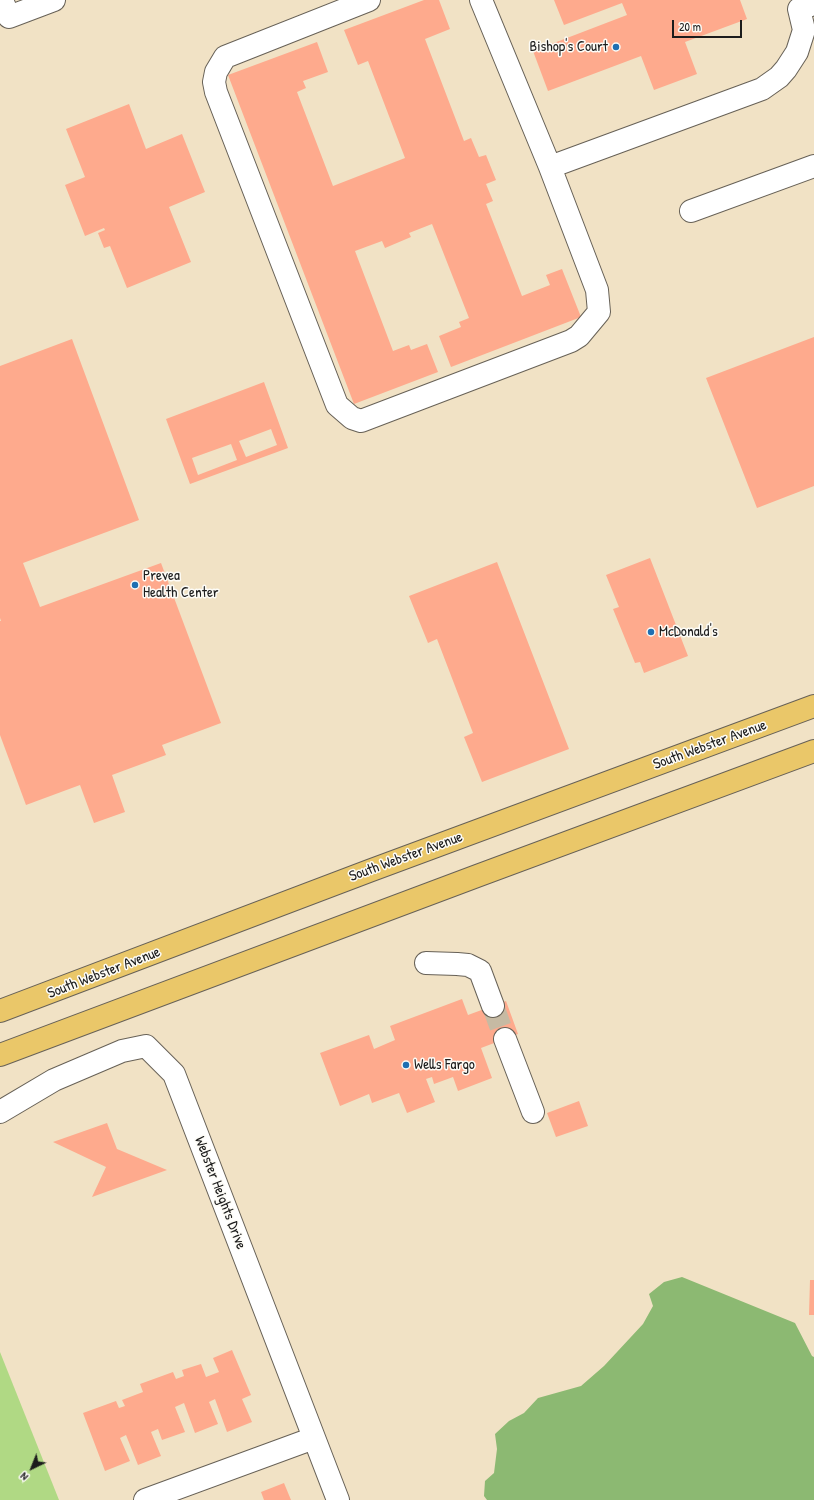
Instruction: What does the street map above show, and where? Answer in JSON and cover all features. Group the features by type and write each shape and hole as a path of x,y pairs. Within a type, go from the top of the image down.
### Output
{"main road":[{"name":"South Webster Avenue","path":"0,1012 369,871 814,706"},
{"path":"0,1056 484,873 814,751"}],"street":[{"path":"2,0 9,18 54,0"},
{"path":"369,0 225,57 216,72 214,82 216,92 337,405 352,418 361,421 571,341 579,336 594,320 599,312 597,290 550,167 481,0"},
{"path":"550,167 762,89 779,77 797,52 804,30 803,5"},
{"path":"691,211 814,166"},
{"path":"426,963 468,965 480,971 493,1006"},
{"path":"505,1039 533,1112"},
{"name":"Webster Heights Drive","path":"0,1112 54,1080 122,1051 146,1046 174,1074 338,1500"},
{"path":"144,1500 314,1438"}],"green space":[{"path":"682,1277 795,1323 812,1356 814,1357 814,1500 487,1500 484,1496 485,1481 494,1473 497,1449 495,1434 509,1421 524,1413 538,1398 581,1386 604,1366 643,1324 653,1306 649,1294 664,1282"},
{"path":"0,1352 59,1500 0,1500"}],"building":[{"path":"424,0 439,0 450,29 425,39 464,141 471,138 479,157 486,155 496,180 486,184 493,201 486,204 522,296 550,285 546,275 562,269 581,317 451,367 439,336 461,327 459,322 469,318 432,224 409,233 411,237 385,248 382,241 355,251 393,351 409,345 411,350 427,344 438,372 354,404 228,75 317,42 328,72 303,81 306,88 297,92 333,186 405,158 368,61 358,65 344,30"},
{"name":"Bishop's Court","path":"554,0 740,0 747,19 685,42 697,74 654,90 641,56 548,91 533,51 627,15 622,3 564,25"},
{"path":"129,104 146,149 182,134 205,192 169,207 191,262 127,288 110,246 104,248 98,233 105,230 104,228 85,236 65,185 85,177 66,129"},
{"path":"814,337 814,486 757,508 706,378"},
{"name":"Prevea Health Center","path":"72,339 139,520 23,563 40,607 161,563 221,723 162,745 166,755 112,775 125,812 94,823 80,785 26,805 0,735 0,366"},
{"path":"264,382 288,448 190,484 166,419","holes":["271,429 277,445 246,457 239,441","231,444 237,460 198,475 192,458"]},
{"name":"McDonald's","path":"650,558 688,656 644,673 640,662 635,663 613,609 619,607 606,575"},
{"path":"497,562 569,749 482,782 464,737 473,733 437,639 428,643 409,596"},
{"name":"Wells Fargo","path":"462,999 468,1015 506,1001 518,1034 481,1048 492,1078 458,1091 453,1077 434,1084 432,1077 426,1079 435,1102 407,1113 399,1093 372,1103 369,1094 340,1106 320,1053 369,1035 374,1049 395,1040 390,1026"},
{"path":"579,1101 588,1126 556,1137 547,1113"},
{"path":"107,1123 117,1149 167,1170 92,1197 106,1167 53,1142"},
{"path":"810,1280 814,1280 814,1315 809,1315"},
{"path":"232,1350 251,1395 242,1399 252,1422 227,1432 215,1399 209,1402 218,1424 195,1433 184,1403 175,1407 185,1432 162,1440 158,1429 151,1432 161,1456 138,1465 126,1435 120,1438 130,1461 105,1471 83,1413 116,1401 119,1408 125,1406 122,1400 143,1392 140,1384 173,1372 176,1379 184,1376 182,1370 201,1364 206,1377 219,1372 213,1358"},
{"path":"284,1483 291,1500 264,1500 261,1492"}],"tunnel":[{"path":"493,1006 505,1039"}],"place":[{"name":"Bishop's Court","path":"616,47"},
{"name":"Prevea Health Center","path":"135,585"},
{"name":"McDonald's","path":"651,632"},
{"name":"Wells Fargo","path":"406,1065"}]}
